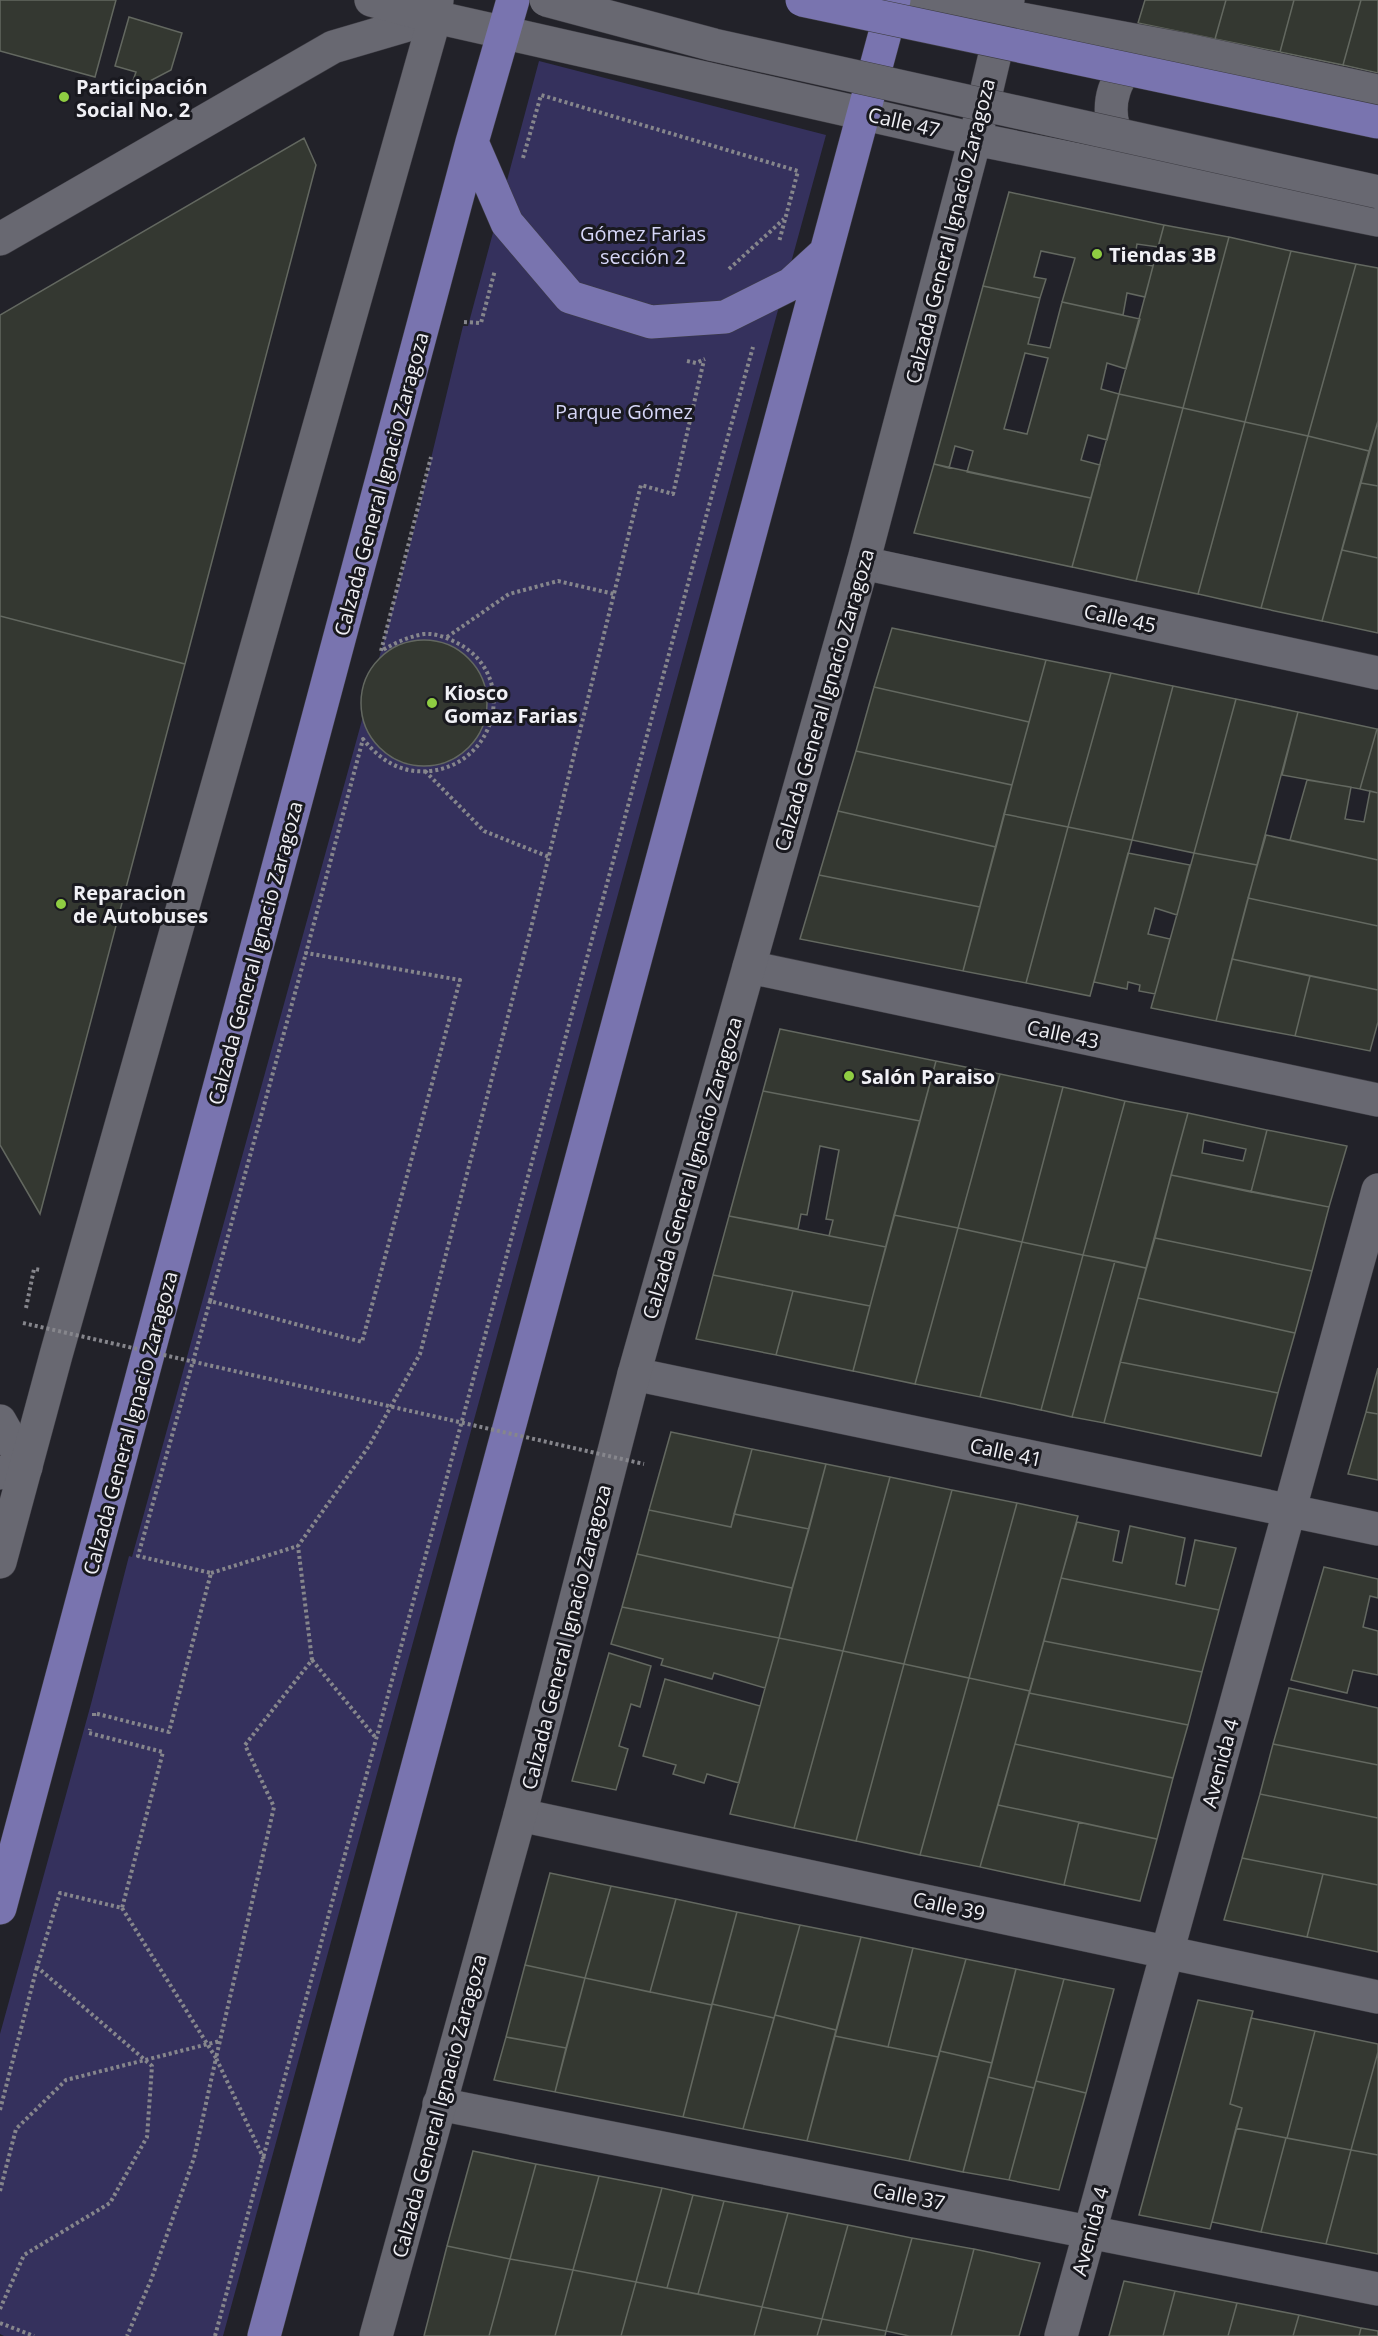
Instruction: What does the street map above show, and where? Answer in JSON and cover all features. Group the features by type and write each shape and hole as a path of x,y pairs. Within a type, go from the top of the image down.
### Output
{"main road":[{"name":"Calle 47","path":"371,0 436,8 502,32 975,139 1378,220"},
{"name":"Calzada General Ignacio Zaragoza","path":"0,1908 472,142 513,0"},
{"path":"546,0 714,45 1378,192"},
{"path":"802,0 1378,122"},
{"path":"264,2336 894,0"},
{"path":"920,0 1006,8 1378,91"},
{"path":"0,239 333,46 436,8"},
{"path":"0,1562 13,1470 56,1355 436,8"},
{"name":"Calzada General Ignacio Zaragoza","path":"376,2336 520,1815 634,1374 863,563 975,139 1006,8"},
{"path":"1157,175 1120,142 1112,120 1111,96 1121,75 1137,57 1159,48 1182,49"},
{"path":"472,142 507,223 570,297 651,322 725,317 791,284 825,253"},
{"name":"Calle 45","path":"863,563 1378,673"},
{"name":"Calle 43","path":"748,967 1378,1100"},
{"name":"Avenida 4","path":"1061,2336 1378,1190"},
{"name":"Calle 41","path":"634,1374 1378,1529"},
{"path":"0,1421 13,1470"},
{"name":"Calle 39","path":"520,1815 1378,1997"},
{"name":"Calle 37","path":"439,2104 1378,2289"}],"path":[{"path":"522,160 541,94 798,171 784,219 724,273"},
{"path":"463,326 464,320 481,323 498,260"},
{"path":"215,2336 756,336"},
{"path":"685,360 696,363 715,355"},
{"path":"434,447 381,651 403,639 426,634 447,638 467,648 482,663 492,684 494,707 489,729 478,748 460,761 437,770 415,772 391,764 375,754 363,739 306,953 138,1556 211,1573 298,1546 369,1446 420,1354 549,857 641,485 673,494 704,359"},
{"path":"447,638 509,594 558,581 614,594"},
{"path":"425,771 484,831 549,857"},
{"path":"210,1301 362,1342 460,980 306,953"},
{"path":"34,1269 23,1323 645,1464"},
{"path":"298,1546 312,1660 376,1739"},
{"path":"122,1908 163,1752 89,1733 94,1713 169,1732 211,1573"},
{"path":"127,2336 151,2280 194,2158 274,1807 245,1745 312,1660"},
{"path":"0,2110 37,1967 60,1893 122,1908 216,2058 264,2159"},
{"path":"0,2309 24,2255 110,2202 147,2137 152,2066 37,1967"},
{"path":"0,2191 16,2128 66,2080 220,2041"},
{"path":"0,2323 34,2336"}],"green space":[{"name":"Gómez Farias sección 2","path":"539,61 826,135 223,2336 4,2336 0,2334 0,2034 91,1704 129,1556 132,1557 381,651 415,525 463,326 468,326"}],"building":[{"path":"0,0 116,0 95,77 0,51"},
{"path":"1145,0 1226,0 1215,39 1138,23"},
{"path":"1226,0 1294,0 1280,52 1215,39"},
{"path":"1294,0 1361,0 1343,65 1280,52"},
{"path":"1361,0 1378,0 1378,73 1343,65"},
{"path":"129,17 182,33 171,70 129,92 136,72 115,66"},
{"path":"304,138 316,165 185,664 0,616 0,315"},
{"name":"Tiendas 3B","path":"1009,192 1164,225 1158,247 1137,244 1134,262 1153,266 1145,297 1127,293 1123,315 1062,302 1075,258 1041,251 1034,277 1046,279 1040,298 983,286"},
{"path":"1164,225 1229,237 1183,408 1119,394"},
{"path":"1229,237 1291,251 1245,422 1183,408"},
{"path":"1291,251 1356,264 1308,436 1245,422"},
{"path":"1356,264 1378,268 1378,421 1369,451 1308,436"},
{"path":"983,286 1040,298 1028,344 1050,348 1062,302 1140,319 1126,369 1107,363 1101,389 1119,394 1107,440 1088,435 1081,460 1100,465 1091,498 967,472 973,451 955,446 949,468 934,464","holes":["1025,353 1048,358 1027,434 1004,429"]},
{"path":"1119,394 1183,408 1136,581 1072,567"},
{"path":"1183,408 1245,422 1198,594 1136,581"},
{"path":"1378,421 1378,486 1361,483"},
{"path":"1245,422 1308,436 1261,608 1198,594"},
{"path":"1308,436 1369,451 1322,621 1261,608"},
{"path":"934,464 1091,498 1072,567 914,533"},
{"path":"1361,483 1378,486 1378,558 1342,550"},
{"path":"1342,550 1378,558 1378,633 1322,621"},
{"name":"Reparacion de Autobuses","path":"0,616 185,664 40,1214 0,1145"},
{"path":"892,628 1046,660 1029,722 874,687"},
{"path":"424,640 448,644 469,658 483,679 487,703 483,727 469,748 448,762 424,766 400,762 379,748 365,727 361,703 365,679 379,658 400,644"},
{"path":"1046,660 1111,673 1068,827 1004,814"},
{"path":"1111,673 1173,686 1132,840 1068,827"},
{"path":"1173,686 1236,699 1194,853 1132,840"},
{"path":"874,687 1029,722 1012,785 856,751"},
{"path":"1236,699 1298,712 1257,865 1194,853"},
{"path":"1298,712 1377,729 1360,789 1282,775"},
{"path":"1378,729 1378,793 1360,789"},
{"path":"856,751 1012,785 996,847 838,811"},
{"path":"1307,780 1351,787 1345,819 1364,822 1370,791 1378,793 1378,860 1290,840"},
{"path":"838,811 996,847 980,907 819,875"},
{"path":"1004,814 1068,827 1026,983 963,971"},
{"path":"1068,827 1132,840 1090,996 1026,983"},
{"path":"1266,835 1378,860 1378,926 1248,898"},
{"path":"1128,853 1190,865 1177,915 1155,908 1148,934 1170,939 1155,994 1139,991 1140,985 1128,982 1127,989 1094,982"},
{"path":"1194,853 1257,865 1216,1021 1151,1008"},
{"path":"819,875 980,907 963,971 800,939"},
{"path":"1248,898 1378,926 1378,990 1232,959"},
{"path":"1232,959 1310,976 1295,1036 1216,1021"},
{"path":"1310,976 1378,990 1378,1022 1370,1051 1295,1036"},
{"name":"Salón Paraiso","path":"780,1029 936,1061 920,1121 763,1091"},
{"path":"936,1061 1000,1074 958,1228 894,1215"},
{"path":"1000,1074 1063,1087 1022,1242 958,1228"},
{"path":"1063,1087 1125,1101 1083,1255 1022,1242"},
{"path":"763,1091 920,1121 886,1247 829,1236 833,1220 826,1219 839,1150 820,1146 807,1215 801,1214 798,1229 729,1216"},
{"path":"1125,1101 1188,1113 1146,1268 1083,1255"},
{"path":"1188,1113 1267,1130 1251,1192 1171,1175","holes":["1204,1140 1246,1149 1243,1161 1202,1153"]},
{"path":"1267,1130 1347,1146 1329,1207 1251,1192"},
{"path":"1171,1175 1329,1207 1312,1271 1155,1238"},
{"path":"894,1215 958,1228 915,1384 853,1371"},
{"path":"729,1216 886,1247 870,1306 713,1275"},
{"path":"958,1228 1022,1242 980,1397 915,1384"},
{"path":"1155,1238 1312,1271 1295,1333 1138,1298"},
{"path":"1022,1242 1083,1255 1041,1410 980,1397"},
{"path":"1083,1255 1115,1261 1072,1417 1041,1410"},
{"path":"1115,1261 1146,1268 1104,1423 1072,1417"},
{"path":"713,1275 793,1291 776,1355 696,1339"},
{"path":"793,1291 870,1306 853,1371 776,1355"},
{"path":"1138,1298 1295,1333 1278,1393 1120,1362"},
{"path":"1120,1362 1278,1393 1261,1456 1104,1423"},
{"path":"1378,1368 1378,1414 1366,1412"},
{"path":"1366,1412 1378,1414 1378,1480 1348,1474"},
{"path":"671,1432 752,1449 731,1527 649,1510"},
{"path":"752,1449 826,1464 809,1529 734,1514"},
{"path":"826,1464 890,1477 843,1651 779,1638"},
{"path":"890,1477 952,1490 904,1664 843,1651"},
{"path":"952,1490 1017,1503 969,1678 904,1664"},
{"path":"1017,1503 1078,1516 1030,1691 969,1678"},
{"path":"649,1510 731,1527 734,1514 809,1529 792,1588 637,1554"},
{"path":"1077,1522 1119,1531 1113,1561 1122,1563 1130,1526 1185,1538 1176,1584 1185,1586 1195,1540 1236,1548 1219,1610 1061,1578"},
{"path":"637,1554 792,1588 779,1638 622,1607"},
{"path":"1324,1567 1378,1579 1378,1598 1370,1596 1363,1627 1378,1631 1378,1675 1353,1670 1347,1693 1291,1680"},
{"path":"1061,1578 1219,1610 1202,1672 1044,1641"},
{"path":"622,1607 779,1638 765,1688 714,1673 712,1679 661,1665 663,1659 611,1644"},
{"path":"779,1638 843,1651 794,1828 730,1814"},
{"path":"1044,1641 1202,1672 1188,1725 1029,1693"},
{"path":"843,1651 904,1664 856,1841 794,1828"},
{"path":"609,1653 651,1666 640,1707 631,1704 619,1746 628,1749 616,1790 572,1781"},
{"path":"904,1664 969,1678 920,1855 856,1841"},
{"path":"969,1678 1030,1691 980,1867 920,1855"},
{"path":"665,1679 760,1706 739,1783 707,1774 704,1783 673,1774 676,1765 643,1756"},
{"path":"1289,1688 1378,1708 1378,1765 1273,1744"},
{"path":"1029,1693 1188,1725 1173,1778 1015,1744"},
{"path":"1015,1744 1173,1778 1157,1839 998,1805"},
{"path":"1273,1744 1378,1765 1378,1818 1260,1794"},
{"path":"1260,1794 1378,1818 1378,1885 1242,1858"},
{"path":"998,1805 1079,1822 1064,1885 980,1867"},
{"path":"1079,1822 1157,1839 1140,1901 1064,1885"},
{"path":"1242,1858 1323,1874 1307,1937 1224,1920"},
{"path":"550,1873 611,1886 585,1978 525,1965"},
{"path":"1323,1874 1378,1885 1378,1952 1307,1937"},
{"path":"611,1886 676,1899 650,1992 585,1978"},
{"path":"676,1899 737,1912 712,2005 650,1992"},
{"path":"737,1912 800,1925 774,2018 712,2004"},
{"path":"800,1925 861,1937 836,2030 775,2015"},
{"path":"861,1937 913,1948 888,2047 835,2036"},
{"path":"913,1948 966,1959 938,2057 888,2047"},
{"path":"966,1959 1016,1969 992,2063 940,2051"},
{"path":"525,1965 585,1978 566,2048 506,2037"},
{"path":"1016,1969 1064,1979 1034,2088 988,2077"},
{"path":"585,1978 712,2005 683,2117 555,2092"},
{"path":"1064,1979 1114,1989 1086,2093 1036,2081"},
{"path":"1198,2000 1253,2011 1230,2104 1242,2108 1210,2229 1139,2215"},
{"path":"712,2004 774,2018 743,2129 683,2117"},
{"path":"775,2015 836,2030 807,2141 743,2129"},
{"path":"1251,2018 1315,2031 1287,2138 1236,2128 1242,2108 1230,2104"},
{"path":"1315,2031 1378,2044 1378,2052 1351,2150 1287,2138"},
{"path":"835,2036 938,2057 909,2161 807,2141"},
{"path":"506,2037 566,2048 555,2092 494,2080"},
{"path":"940,2051 992,2063 963,2172 909,2161"},
{"path":"1378,2052 1378,2155 1351,2150"},
{"path":"988,2077 1034,2088 1009,2180 963,2172"},
{"path":"1036,2081 1086,2093 1059,2190 1009,2180"},
{"path":"1236,2128 1286,2138 1261,2232 1212,2222"},
{"path":"1286,2138 1351,2150 1326,2244 1261,2232"},
{"path":"1351,2150 1378,2155 1378,2254 1326,2244"},
{"path":"473,2151 536,2164 510,2259 447,2246"},
{"path":"536,2164 599,2176 573,2270 510,2259"},
{"path":"599,2176 662,2188 636,2282 573,2270"},
{"path":"662,2188 693,2195 667,2288 636,2282"},
{"path":"693,2195 724,2201 698,2294 667,2288"},
{"path":"724,2201 788,2213 762,2307 698,2294"},
{"path":"788,2213 848,2225 822,2319 762,2307"},
{"path":"848,2225 912,2238 886,2331 822,2319"},
{"path":"912,2238 974,2249 951,2336 909,2336 886,2331"},
{"path":"447,2246 510,2259 489,2336 424,2336"},
{"path":"974,2249 1040,2263 1019,2336 951,2336"},
{"path":"510,2259 573,2270 555,2336 489,2336"},
{"path":"573,2270 636,2282 621,2336 555,2336"},
{"path":"1124,2281 1175,2291 1163,2336 1109,2336"},
{"path":"636,2282 762,2307 754,2336 621,2336"},
{"path":"1175,2291 1237,2303 1228,2336 1163,2336"},
{"path":"1237,2303 1299,2315 1293,2336 1228,2336"},
{"path":"762,2307 822,2319 817,2336 754,2336"},
{"path":"1299,2315 1361,2328 1359,2336 1293,2336"},
{"path":"822,2319 886,2331 885,2336 817,2336"},
{"path":"1361,2328 1378,2331 1378,2336 1359,2336"}],"place":[{"name":"Participación Social No. 2","path":"64,97"},
{"name":"Tiendas 3B","path":"1097,254"},
{"name":"Kiosco Gomaz Farias","path":"432,703"},
{"name":"Reparacion de Autobuses","path":"61,904"},
{"name":"Salón Paraiso","path":"849,1076"}],"park label":[{"name":"Parque Gómez","path":"624,411"}]}
